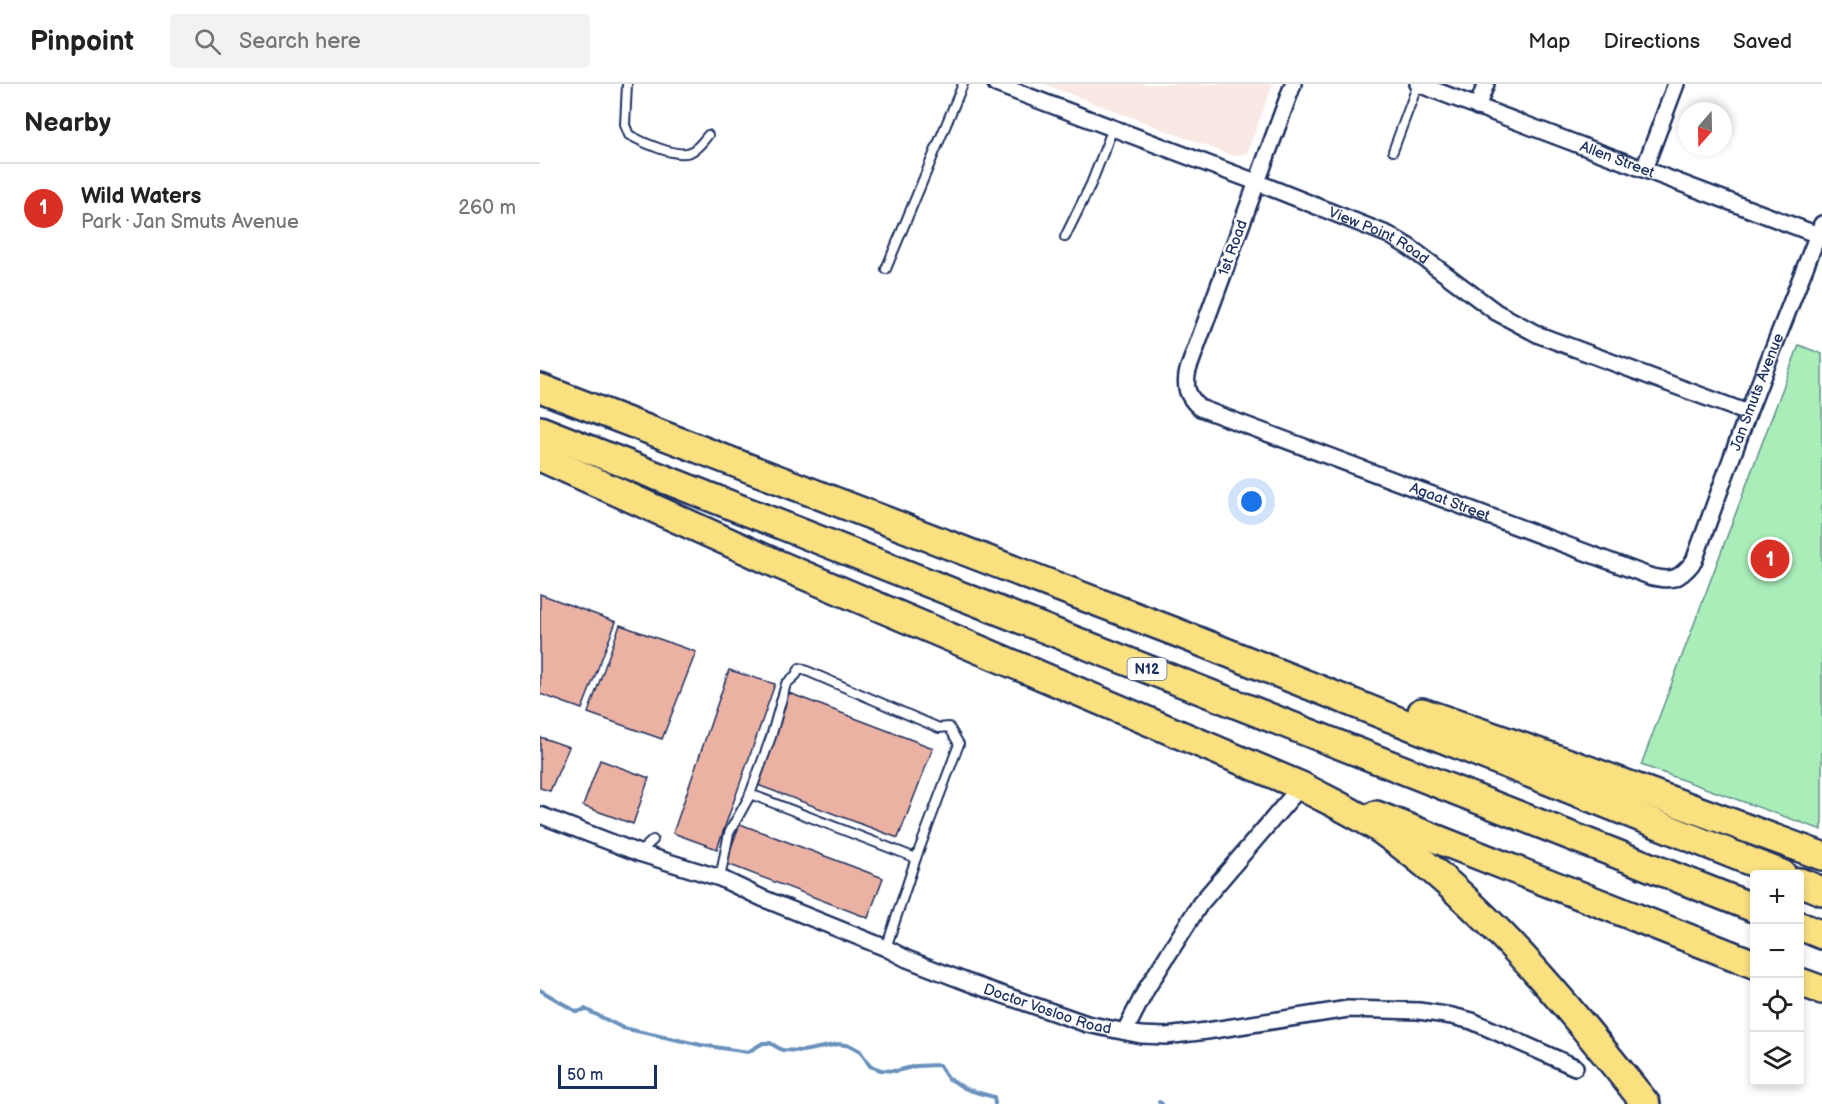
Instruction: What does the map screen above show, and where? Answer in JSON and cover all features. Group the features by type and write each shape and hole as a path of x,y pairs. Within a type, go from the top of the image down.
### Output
{"highway":[{"path":"540,388 1173,631 1772,870"},
{"name":"N12","path":"540,430 1750,906"},
{"path":"540,457 775,563 1301,786 1750,962"},
{"path":"1173,631 1396,703 1583,768 1822,856"},
{"path":"1301,786 1379,828 1433,870 1505,936 1569,1009 1646,1104"},
{"path":"1804,884 1822,891"},
{"path":"1804,927 1822,934"},
{"path":"1804,983 1822,990"}],"street":[{"name":"View Point Road","path":"996,84 1256,182 1389,236 1409,247 1496,312 1539,335 1748,413"},
{"name":"1st Road","path":"1200,408 1191,400 1187,392 1185,383 1188,370 1293,84"},
{"name":"Allen Street","path":"1418,84 1644,169 1820,229"},
{"path":"1477,107 1486,84"},
{"path":"1644,169 1676,84"},
{"name":"Jan Smuts Avenue","path":"1694,561 1748,413 1820,229"},
{"name":"Agaat Street","path":"1200,408 1648,576 1663,580 1676,578 1685,572 1694,561"},
{"path":"1125,1031 1147,988 1200,904 1301,786"},
{"name":"Doctor Vosloo Road","path":"540,815 639,853 720,878 907,959 1087,1024 1141,1035 1176,1035 1348,1009 1419,1011 1472,1021 1575,1067"}],"lane":[{"path":"627,84 625,125 629,135 674,153 687,154 693,151 708,135"},
{"path":"886,269 963,84"},
{"path":"1393,152 1418,84"},
{"path":"1065,237 1091,184 1113,128"},
{"path":"720,878 729,833 750,794 771,737 786,684 800,668 939,728 949,727 959,744 916,858 886,948"},
{"path":"750,794 916,858"},
{"path":"639,853 653,840"}],"shaded area":[{"path":"1044,84 1273,84 1247,153 1233,156"}],"green space":[{"path":"1799,345 1822,354 1822,830 1641,765"}],"building":[{"path":"540,594 616,622 582,709 540,694"},
{"path":"620,625 696,652 662,739 588,713"},
{"path":"729,670 775,684 717,849 673,833"},
{"path":"789,693 933,748 898,838 755,784"},
{"path":"540,737 569,747 550,791 540,788"},
{"path":"600,760 649,778 633,824 583,806"},
{"path":"740,824 883,878 868,918 725,863"}],"waterway":[{"path":"540,990 577,1012 585,1009 623,1028 701,1045 748,1052 763,1043 770,1043 782,1050 803,1051 839,1044 851,1046 860,1051 870,1066 881,1070 896,1071 916,1066 939,1065 948,1079 967,1089 994,1097 995,1104"}],"place":[{"name":"Wild Waters","path":"1770,559"}]}
